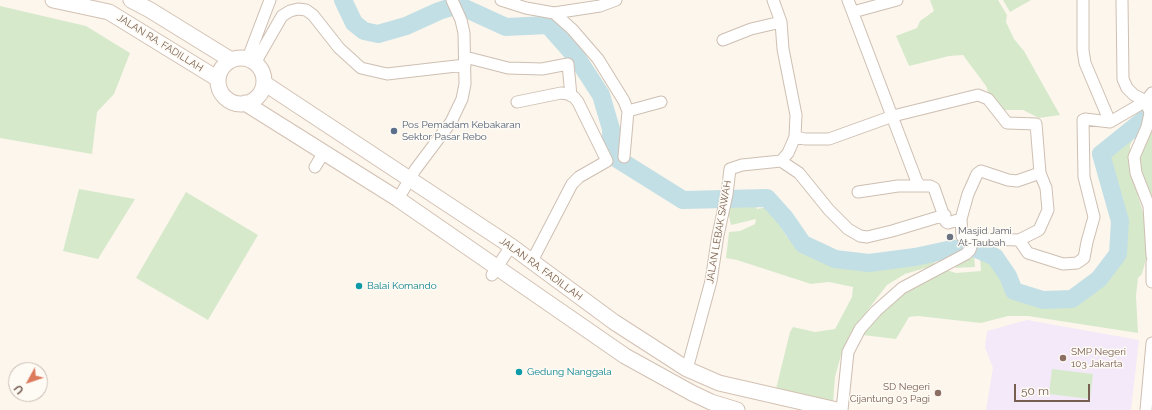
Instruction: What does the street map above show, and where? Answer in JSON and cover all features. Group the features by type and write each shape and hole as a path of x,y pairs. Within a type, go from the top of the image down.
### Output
{"main road":[{"name":"JALAN RA. FADILLAH","path":"53,0 109,12 218,79"},
{"path":"131,0 150,10 231,60 251,60 263,74 264,83 258,96 245,103 235,103 224,96 218,85 218,79 222,68 231,60"},
{"name":"JALAN RA. FADILLAH","path":"264,83 511,246 614,322 688,369 719,383 837,410"},
{"path":"245,103 398,199 495,271 554,308 625,356 692,393 711,402 737,410"}],"street":[{"path":"251,60 270,0"},
{"path":"501,0 526,8 554,13 600,6 616,0"},
{"path":"773,0 782,22 783,49 796,115 795,137 788,153 781,161 799,173 829,210 848,229 860,236 867,237 892,231 945,215"},
{"path":"848,0 917,182 920,185"},
{"path":"853,12 897,0"},
{"path":"1084,0 1083,50 1085,63 1110,122"},
{"path":"1122,0 1123,79 1126,88 1134,95 1149,97"},
{"path":"398,199 410,178 457,112 462,99 465,84 464,33 454,5"},
{"path":"251,60 282,16 290,10 298,9 306,10 313,16 339,48 361,68 387,74 465,61 508,68 542,68 568,64 571,96"},
{"path":"554,13 572,30 598,59 619,92 628,111 624,156"},
{"path":"724,40 751,29 782,22"},
{"path":"517,102 561,93 571,96 578,102 606,161 579,177 572,184 532,261"},
{"path":"795,137 805,139 829,139 893,116 982,95 988,99 1007,123 1036,124 1040,173 1046,188 1048,210 1039,230 1019,240 972,245 962,257 902,288 876,311 860,329 848,352 842,410"},
{"path":"1019,240 1028,253 1063,264 1077,264 1084,258 1094,217 1084,177 1083,120 1110,122 1149,97"},
{"path":"1149,97 1150,116 1134,157 1136,173 1150,206 1152,256"},
{"path":"628,111 661,102"},
{"path":"315,167 324,152"},
{"name":"JALAN LEBAK SAWAH","path":"688,369 708,295 718,235 727,194 730,169 781,161"},
{"path":"972,245 962,238 961,219 974,178 981,171 1008,180 1017,181 1040,173"},
{"path":"858,192 920,185 930,186 934,188 948,223 961,219"},
{"path":"495,271 511,246"},
{"path":"1152,262 1152,282"},
{"path":"1146,410 1152,343"}],"shaded area":[{"name":"SMP Negeri 103 Jakarta","path":"1027,320 1139,340 1131,410 986,410 993,368 985,347 987,331"}],"green space":[{"path":"930,0 998,0 1007,15 1006,22 1014,39 1024,51 1060,115 1039,118 1023,110 999,110 993,105 986,86 963,55 949,56 909,66 896,36 917,28 920,21 934,11"},
{"path":"1003,0 1031,0 1010,12"},
{"path":"0,6 86,26 130,53 114,94 97,112 92,154 0,138"},
{"path":"1152,117 1152,206 1139,169 1139,153"},
{"path":"1136,128 1139,137 1134,138 1130,145 1130,169 1147,226 1147,255 1142,274 1138,278 1136,296 1138,333 1028,316 1008,316 981,323 918,316 909,317 896,339 863,335 869,325 898,296 947,270 956,273 981,271 980,256 988,259 1000,271 1007,292 1023,300 1039,304 1071,305 1085,298 1110,273 1123,252 1126,216 1108,159"},
{"path":"79,189 135,199 98,259 63,251"},
{"path":"186,192 258,235 208,320 136,278"},
{"path":"755,200 757,209 768,207 787,237 818,259 870,269 901,267 926,262 940,256 932,266 905,274 887,285 870,307 847,342 841,355 835,377 833,402 776,389 790,332 793,327 815,332 835,329 852,297 853,287 829,282 811,284 737,260 726,258 729,232 740,231 755,224 756,219 731,225 727,206"},
{"path":"974,255 975,267 956,268 955,257"},
{"path":"1052,369 1093,374 1090,399 1049,394"}],"waterway":[{"path":"343,0 354,23 364,31 378,34 406,26 439,11 458,5 506,27 548,25 577,58 601,95 611,129 611,155 683,200 767,198 785,218 803,244 835,259 869,263 915,257 952,249 974,248 995,257 1008,276 1014,291 1043,300 1072,299 1099,279 1118,254 1120,221 1101,154 1152,113"}],"place":[{"name":"Pos Pemadam Kebakaran Sektor Pasar Rebo","path":"394,131"},
{"name":"Masjid Jami At-Taubah","path":"950,237"},
{"name":"Balai Komando","path":"359,286"},
{"name":"SMP Negeri 103 Jakarta","path":"1063,358"},
{"name":"Gedung Nanggala","path":"519,372"},
{"name":"SD Negeri Cijantung 03 Pagi","path":"938,393"}]}
